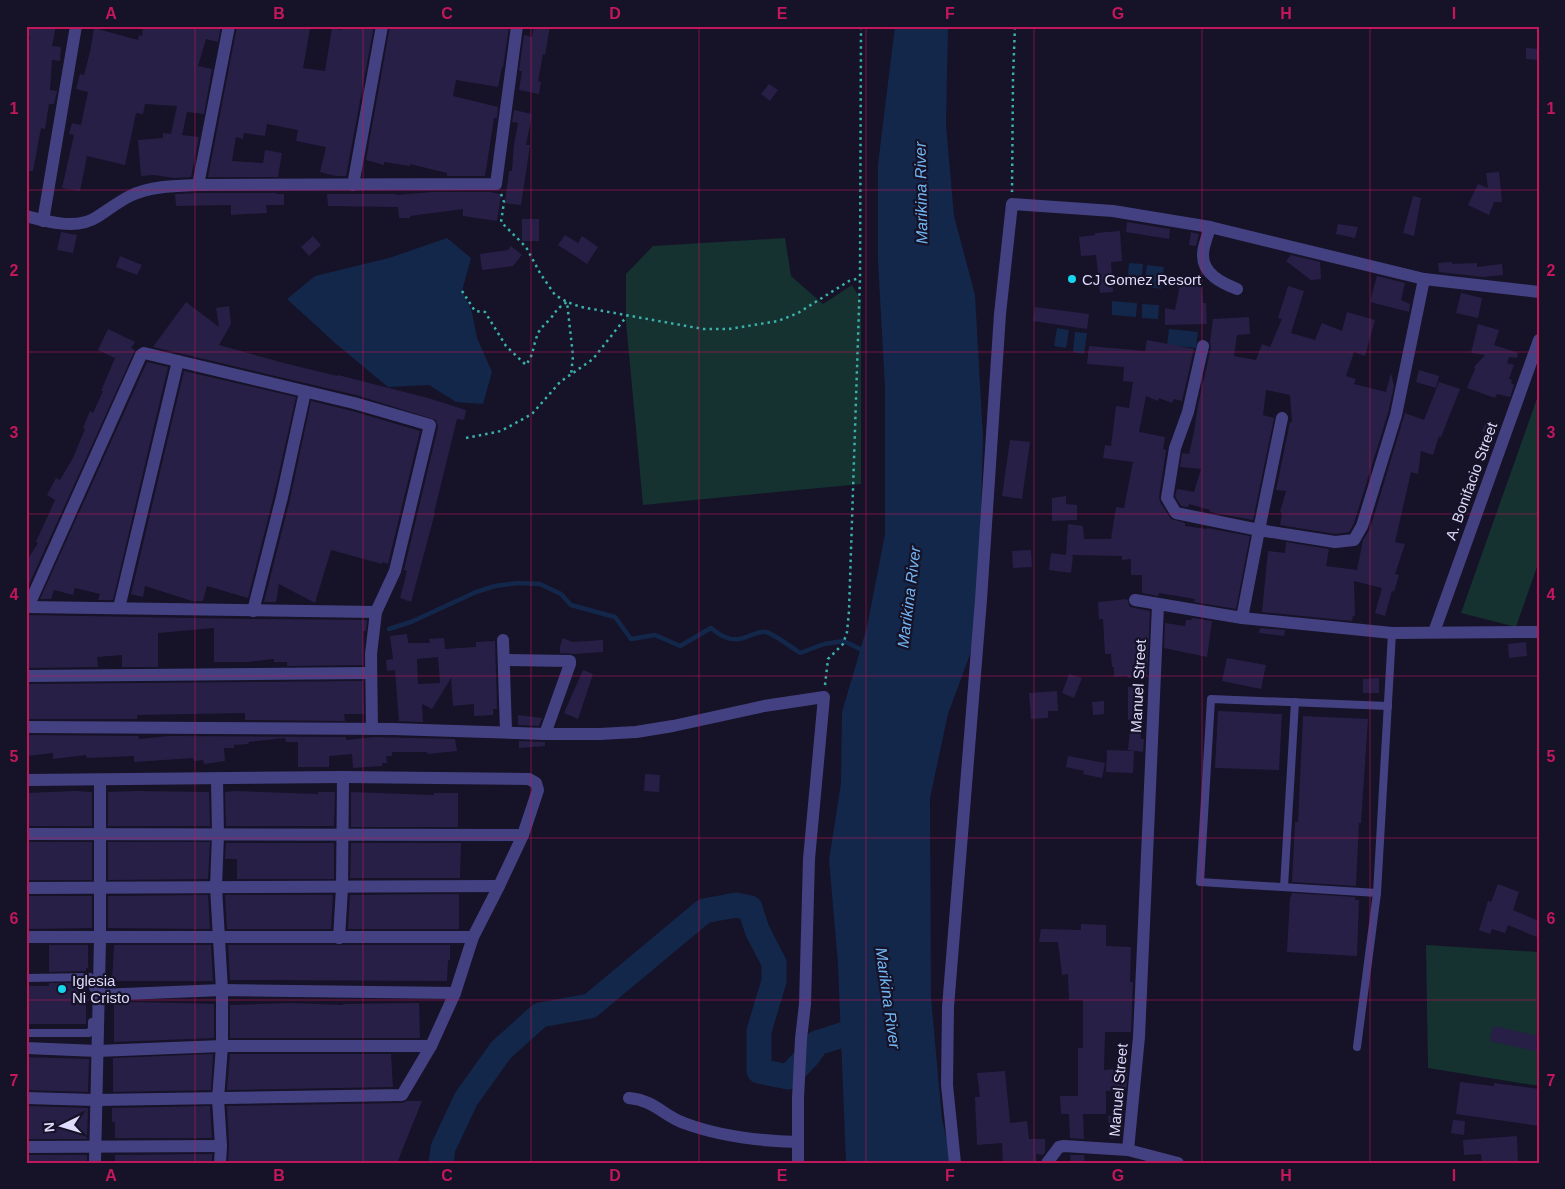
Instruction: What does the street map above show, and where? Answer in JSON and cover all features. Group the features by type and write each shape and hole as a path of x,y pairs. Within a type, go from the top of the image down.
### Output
{"street":[{"path":"43,221 76,26"},
{"path":"198,185 229,26"},
{"path":"353,185 382,26"},
{"path":"26,216 43,221 82,224 97,218 107,209 130,196 160,187 198,185 496,184 517,26"},
{"path":"956,1163 947,1085 948,1007 982,590 1000,314 1012,204 1112,212 1210,227 1424,279 1539,292"},
{"path":"1210,227 1203,255 1208,271 1220,282 1237,289"},
{"path":"1203,346 1188,412 1175,448 1167,498 1176,512 1258,530 1335,542 1354,540 1362,526 1396,415 1424,279"},
{"name":"A. Bonifacio Street","path":"1434,632 1539,340"},
{"path":"372,729 370,673 372,637 376,612 395,571 430,425 354,402 304,392 147,353 141,355 27,607 376,612"},
{"path":"119,608 178,361"},
{"path":"254,611 282,498 304,392"},
{"path":"1242,618 1258,530 1282,418"},
{"path":"1135,600 1242,618 1392,633 1539,632"},
{"name":"Manuel Street","path":"1128,1150 1139,1037 1158,605"},
{"path":"504,640 506,731"},
{"path":"505,660 570,662 545,734"},
{"path":"26,676 370,673"},
{"path":"26,727 372,729 506,731 545,734 636,732 764,706 824,697 809,859 804,1004 798,1098 798,1163"},
{"path":"339,938 342,888 343,777"},
{"path":"26,780 343,777 531,779 536,783 538,790 523,835 473,937 454,993 431,1046 402,1095 95,1100 26,1098"},
{"path":"217,779 218,835 216,887 222,990 222,1046 218,1099 221,1146 220,1163"},
{"path":"95,1163 100,938 100,780"},
{"path":"26,834 523,835"},
{"path":"26,888 499,886"},
{"path":"26,937 473,937"},
{"path":"99,994 222,990 454,993"},
{"path":"26,1048 97,1051 222,1046 431,1046"},
{"path":"629,1098 641,1098 683,1123 729,1137 774,1142 798,1142"},
{"path":"26,1147 221,1146"},
{"path":"1047,1163 1059,1148 1064,1146 1128,1150 1178,1163"}],"lane":[{"path":"1357,1047 1377,893 1392,633"},
{"path":"1377,893 1200,882 1211,699 1388,706"},
{"path":"1284,887 1295,702"},
{"path":"26,978 90,977 93,980 91,1032 26,1033"}],"path":[{"path":"824,697 828,659 843,644 847,632 853,536 860,278 861,26"},
{"path":"1012,204 1012,78 1015,26"},
{"path":"496,184 504,202 502,222 516,239 526,247 555,295 567,302 582,307 703,328 729,329 778,322 798,313 849,281 860,278"},
{"path":"462,291 475,311 485,312 506,346 526,365 533,354 535,340 540,328 550,319 556,308 567,302"},
{"path":"567,302 573,356 571,375"},
{"path":"466,438 501,431 532,414 560,382 593,359 627,316"}],"green space":[{"path":"785,238 791,276 823,304 852,285 861,300 861,484 643,505 626,322 626,274 653,246"},
{"path":"1539,393 1539,561 1516,627 1461,613"},
{"path":"1426,945 1539,952 1539,1086 1428,1068"}],"water":[{"name":"Marikina River","path":"895,26 948,26 946,125 954,216 975,295 983,438 980,548 972,649 948,714 930,798 931,997 942,1119 952,1163 846,1163 838,964 829,860 841,783 842,712 867,627 885,534 885,388 878,261 878,164"},
{"path":"447,238 471,258 462,291 472,312 477,338 492,372 483,404 456,402 429,385 388,387 335,343 287,299 315,276 389,258"},
{"path":"1129,263 1143,264 1141,286 1127,285"},
{"path":"1147,265 1164,267 1161,289 1144,286"},
{"path":"1112,301 1137,303 1136,317 1112,315"},
{"path":"1142,304 1159,305 1158,319 1142,318"},
{"path":"1057,328 1069,330 1066,348 1054,346"},
{"path":"1169,329 1198,332 1196,348 1167,345"},
{"path":"1075,332 1087,333 1084,354 1073,352"}],"building":[{"path":"26,26 56,26 52,46 61,47 60,61 52,60 50,90 57,91 54,104 49,104 45,129 41,128 33,171 26,171 26,55 30,36 26,35"},
{"path":"143,26 221,26 218,42 206,39 198,66 212,69 204,114 187,112 182,135 199,137 191,177 141,176 138,140 163,138 163,133 171,134 177,106 145,104 143,114 136,113 125,165 87,156 80,191 62,188 74,135 69,134 72,123 81,125 88,92 76,89 80,74 84,75 94,28 138,40 139,35 142,36"},
{"path":"237,26 295,26 310,29 303,68 325,71 332,28 342,30 343,26 374,26 346,176 336,176 320,172 326,147 296,141 298,130 267,124 265,136 244,133 243,139 236,137 232,161 263,163 265,150 282,153 278,177 208,177"},
{"path":"390,26 509,26 503,68 498,87 456,80 453,96 498,107 497,118 494,118 485,176 447,176 447,173 410,164 410,166 384,162 384,165 366,160"},
{"path":"534,26 550,26 538,81 541,82 539,94 519,90 522,71 519,71 524,35 532,37"},
{"path":"1526,48 1539,49 1539,60 1526,59"},
{"path":"769,84 778,90 770,101 761,94"},
{"path":"514,110 532,114 526,145 530,145 521,205 505,203 509,171 512,171 518,123 512,122"},
{"path":"1499,172 1502,202 1494,202 1489,215 1468,205 1478,184 1488,188 1486,173"},
{"path":"432,192 489,192 501,194 497,221 463,216 463,209 410,216 410,218 399,218 398,207 328,206 327,194 396,195"},
{"path":"175,194 284,194 284,205 266,205 267,213 231,215 231,205 176,206"},
{"path":"1413,196 1421,198 1414,236 1403,233"},
{"path":"522,219 539,219 539,241 522,241"},
{"path":"1127,222 1170,229 1169,239 1126,232"},
{"path":"1338,224 1358,227 1355,238 1336,234"},
{"path":"1120,231 1122,261 1111,262 1113,292 1100,293 1096,255 1081,256 1079,237 1095,235 1095,233"},
{"path":"61,232 77,235 73,253 57,250"},
{"path":"1191,232 1199,234 1196,246 1189,245"},
{"path":"565,235 578,243 582,236 598,247 587,264 558,245"},
{"path":"313,236 321,245 309,256 301,247"},
{"path":"511,246 522,255 513,266 482,270 480,254 508,250"},
{"path":"1291,255 1320,262 1321,279 1311,280 1286,261"},
{"path":"120,256 142,265 137,275 116,267"},
{"path":"1452,262 1452,264 1477,263 1477,267 1502,264 1503,275 1483,277 1439,272 1438,263"},
{"path":"1377,276 1405,283 1401,300 1410,304 1409,312 1370,302"},
{"path":"1181,280 1201,282 1203,303 1206,303 1207,324 1165,325 1165,308 1175,310"},
{"path":"1288,286 1304,291 1291,333 1315,340 1322,323 1342,331 1347,312 1375,320 1365,356 1354,352 1346,376 1356,379 1354,384 1386,392 1391,373 1394,386 1388,413 1354,523 1349,532 1335,534 1280,525 1282,513 1280,512 1286,491 1276,490 1290,422 1292,422 1290,395 1266,390 1263,415 1274,418 1253,520 1210,512 1210,510 1189,504 1188,507 1181,506 1175,496 1177,489 1194,492 1201,469 1180,467 1182,453 1189,454 1194,432 1211,348 1213,319 1249,317 1250,334 1237,335 1234,356 1256,360 1262,344 1270,347 1282,319 1278,318"},
{"path":"1461,293 1482,298 1478,318 1456,313"},
{"path":"186,302 219,327 216,308 229,306 231,324 219,345 428,398 466,410 464,420 457,419 435,513 411,602 400,598 407,571 404,570 438,427 436,420 356,395 153,347"},
{"path":"1035,307 1089,314 1087,329 1033,321"},
{"path":"1478,324 1499,330 1494,345 1518,353 1517,358 1509,357 1507,363 1514,365 1509,379 1512,380 1511,383 1514,385 1510,397 1497,394 1495,398 1467,388 1475,369 1474,367 1485,355 1471,353"},
{"path":"108,329 135,342 131,348 135,350 26,591 26,562 38,543 36,542 55,500 47,495 56,478 60,480 73,458 90,411 93,413 115,358 98,350"},
{"path":"1147,340 1194,349 1182,401 1174,399 1172,403 1159,398 1158,401 1146,396 1139,432 1165,437 1163,449 1166,450 1159,497 1160,502 1171,519 1185,523 1185,526 1250,536 1236,609 1194,602 1195,599 1159,593 1158,596 1142,593 1142,575 1131,575 1131,559 1122,560 1122,556 1071,555 1073,556 1071,573 1049,570 1051,553 1066,555 1068,524 1083,526 1084,539 1111,539 1116,507 1124,508 1133,462 1103,458 1105,445 1111,446 1116,406 1129,408 1133,382 1123,381 1124,367 1087,364 1089,346 1145,351"},
{"path":"147,362 168,367 113,600 98,600 100,594 75,588 73,595 54,590 51,599 40,599"},
{"path":"1419,370 1439,376 1436,388 1416,382"},
{"path":"184,371 296,397 248,598 207,586 203,601 192,601 145,586 143,597 131,594"},
{"path":"1439,382 1460,389 1441,437 1439,436 1433,455 1421,451 1418,474 1411,472 1395,542 1405,544 1395,574 1399,575 1385,616 1375,613 1382,588 1354,581 1355,616 1353,616 1352,621 1262,612 1268,551 1285,553 1286,542 1329,549 1326,566 1357,570 1363,540 1370,529 1405,413 1424,420"},
{"path":"311,401 420,431 388,564 331,550 315,603 279,584 276,602 264,602 290,499"},
{"path":"1487,420 1499,425 1494,436 1482,431"},
{"path":"1010,440 1030,442 1022,499 1002,496"},
{"path":"1066,496 1066,504 1077,505 1077,520 1052,521 1052,498"},
{"path":"1031,550 1032,567 1013,568 1012,551"},
{"path":"1127,599 1130,607 1150,611 1147,676 1114,677 1111,654 1105,654 1103,619 1099,619 1098,602"},
{"path":"26,615 367,620 366,631 363,631 363,665 287,666 287,662 274,662 274,659 248,662 214,662 214,628 158,633 158,667 122,667 122,655 97,657 98,667 26,668"},
{"path":"1192,618 1212,621 1207,657 1164,648 1165,623 1185,626 1186,620 1191,620"},
{"path":"1260,628 1285,630 1284,636 1259,633"},
{"path":"407,634 408,643 430,643 429,639 444,638 445,649 476,647 476,642 495,641 497,709 493,709 493,715 474,716 474,704 453,706 451,678 432,709 422,704 423,722 399,721 395,670 387,671 386,660 393,659 390,636","holes":["438,657 440,683 418,684 417,659"]},
{"path":"563,638 572,642 603,640 603,652 560,653"},
{"path":"1526,642 1527,656 1509,658 1508,644"},
{"path":"1227,658 1266,665 1261,689 1222,681"},
{"path":"583,670 593,674 578,719 564,713"},
{"path":"1069,674 1082,678 1074,698 1062,693"},
{"path":"1379,678 1379,693 1363,693 1363,679"},
{"path":"363,681 364,714 344,714 345,721 245,720 245,713 137,715 137,719 26,719 26,684"},
{"path":"1136,686 1141,739 1144,739 1143,752 1128,750 1131,720 1128,720 1128,687"},
{"path":"1057,691 1058,711 1048,711 1048,718 1031,719 1029,693"},
{"path":"1104,701 1104,714 1093,715 1092,702"},
{"path":"1218,711 1282,714 1279,770 1215,768"},
{"path":"518,715 542,718 539,726 518,725"},
{"path":"1303,716 1368,719 1361,823 1359,823 1356,886 1292,882 1295,822 1298,822"},
{"path":"26,735 138,736 139,739 169,736 346,737 346,740 374,737 455,739 457,751 427,754 427,752 392,752 392,756 386,756 387,763 382,763 382,766 353,768 352,754 329,756 329,767 298,767 298,742 286,742 285,738 248,742 249,744 234,745 234,748 224,748 225,761 204,764 203,760 194,761 193,758 134,762 134,756 87,758 86,755 53,759 53,753 26,756"},
{"path":"519,741 545,742 545,746 519,748"},
{"path":"1107,750 1134,751 1133,773 1106,772"},
{"path":"1068,756 1105,763 1102,778 1083,774 1084,771 1066,767"},
{"path":"645,774 660,775 659,792 644,791"},
{"path":"92,792 92,826 26,826 26,793"},
{"path":"108,792 209,792 210,826 108,826"},
{"path":"225,792 318,794 318,792 335,792 334,826 226,826"},
{"path":"351,792 434,795 434,793 458,793 458,827 351,827"},
{"path":"26,842 92,842 92,880 26,880"},
{"path":"108,842 210,842 208,879 108,880"},
{"path":"226,843 334,843 334,879 237,879 237,859 225,859"},
{"path":"351,843 461,843 460,878 350,878"},
{"path":"1498,884 1519,892 1513,910 1539,921 1539,938 1508,925 1505,933 1492,929 1490,934 1479,930 1488,901 1491,902"},
{"path":"1292,893 1355,897 1355,900 1359,900 1357,956 1287,952 1290,897"},
{"path":"459,894 459,929 348,929 350,895"},
{"path":"208,895 210,929 108,928 108,896"},
{"path":"225,895 333,895 331,929 227,929"},
{"path":"26,896 92,896 92,928 26,929"},
{"path":"1081,924 1106,925 1106,946 1131,947 1130,982 1133,982 1131,1032 1105,1032 1104,1070 1128,1068 1126,1090 1106,1091 1106,1114 1083,1114 1084,1139 1070,1138 1069,1114 1061,1114 1060,1096 1078,1096 1078,1048 1083,1048 1083,1000 1069,1000 1068,974 1062,975 1058,942 1039,942 1041,929 1081,930"},
{"path":"49,945 88,945 88,968 86,968 86,971 49,972"},
{"path":"114,945 211,945 213,981 112,981"},
{"path":"228,945 450,945 450,960 448,960 447,981 230,980"},
{"path":"49,983 86,983 86,1024 26,1024 26,986 49,986"},
{"path":"114,1003 214,1004 214,1038 114,1042"},
{"path":"290,1003 343,1005 419,1003 420,1038 230,1038 230,1005"},
{"path":"1493,1026 1539,1036 1539,1052 1490,1041"},
{"path":"213,1054 211,1090 113,1092 113,1058"},
{"path":"230,1054 391,1054 393,1087 227,1090"},
{"path":"26,1057 89,1059 88,1092 26,1090"},
{"path":"1005,1071 1010,1123 1027,1121 1029,1139 1045,1139 1045,1152 1043,1155 1036,1154 1037,1163 1003,1163 1002,1143 977,1145 975,1097 980,1097 977,1073"},
{"path":"1460,1082 1494,1086 1494,1083 1539,1089 1539,1126 1456,1114"},
{"path":"422,1101 397,1163 228,1163 227,1106 402,1103"},
{"path":"26,1106 88,1108 87,1139 26,1139"},
{"path":"210,1106 212,1138 115,1138 115,1122 112,1122 112,1108"},
{"path":"1123,1114 1121,1137 1110,1139 1108,1116"},
{"path":"1453,1120 1465,1121 1464,1135 1451,1133"},
{"path":"1517,1136 1518,1163 1482,1163 1481,1154 1464,1155 1463,1140"},
{"path":"212,1154 212,1163 115,1163 115,1155"},
{"path":"26,1155 87,1155 87,1163 26,1163"},
{"path":"1070,1155 1084,1155 1085,1163 1071,1163"}],"waterway":[{"path":"389,629 411,622 476,592 495,586 518,583 540,584 561,594 571,605 615,617 631,639 655,635 680,646 711,628 720,635 730,639 740,639 766,632 800,653 824,644 844,641 864,651"},
{"path":"441,1163 443,1148 466,1099 501,1050 540,1015 590,1006 704,911 736,905 750,908 757,930 774,963 774,981 759,1031 759,1071 788,1077 808,1056 817,1043 858,1030 874,1030"}],"place":[{"name":"CJ Gomez Resort","path":"1072,279"},
{"name":"Iglesia Ni Cristo","path":"62,989"}]}
